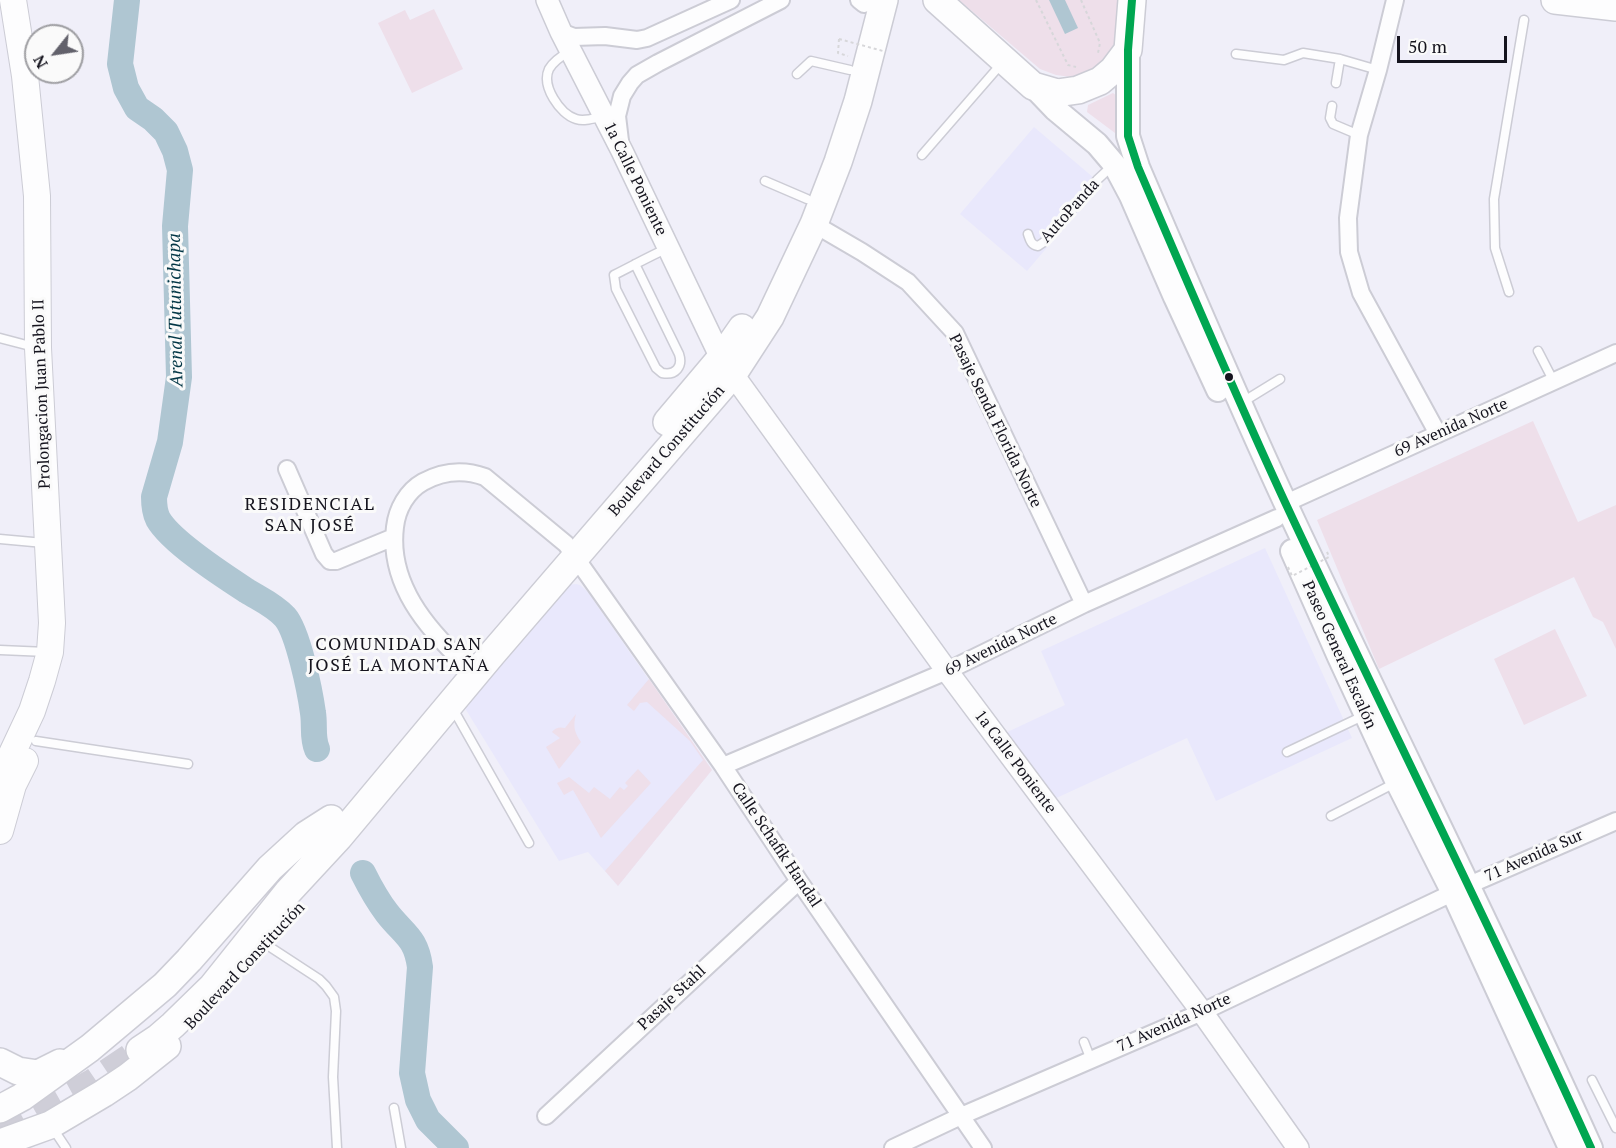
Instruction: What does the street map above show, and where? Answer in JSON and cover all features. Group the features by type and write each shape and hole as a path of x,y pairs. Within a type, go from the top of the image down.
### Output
{"highway":[{"path":"937,0 1034,86 1057,93 1078,90 1100,81 1113,70 1128,51 1132,0"},
{"path":"1556,0 1616,7"},
{"name":"Boulevard Constitución","path":"727,366 750,316 778,265 807,199 826,149 848,55 868,1"},
{"name":"Boulevard Constitución","path":"0,1109 22,1097 90,1048 165,985 282,857 306,835 335,828 450,704 571,551 770,317 814,224 858,101 868,1"},
{"name":"Boulevard Constitución","path":"135,1043 158,1038 212,987 465,664 571,551"},
{"name":"Boulevard Constitución","path":"0,1143 45,1126 104,1093 177,1038 216,1003 310,896 325,875 334,857 335,828"},
{"path":"0,1062 18,1071 38,1074 90,1048"},
{"path":"15,1148 45,1126"}],"main road":[{"name":"Prolongacion Juan Pablo II","path":"14,9 24,25"},
{"name":"Prolongacion Juan Pablo II","path":"0,779 32,711 50,652 52,623 38,348 37,196 25,76 14,9"},
{"name":"Paseo General Escalón","path":"1128,51 1128,136 1132,152 1240,404 1281,511 1366,715 1398,782 1461,889 1591,1148"},
{"name":"Prolongacion Juan Pablo II","path":"0,831 14,785 36,741 51,702 61,666 64,643 53,352 53,250 49,166 41,84"},
{"name":"Paseo General Escalón","path":"1034,86 1055,109 1097,144 1114,164 1131,196 1175,297 1281,511 1368,677 1457,861 1461,889 1570,1148"}],"street":[{"name":"1a Calle Poniente","path":"547,0 570,51 622,151 727,366 947,672 1202,1012 1298,1148"},
{"path":"561,32 574,37 604,36 637,40 647,38 731,0"},
{"path":"622,151 617,116 622,96 637,75 781,0"},
{"path":"1395,0 1359,135 1348,218 1349,252 1360,293 1438,434"},
{"name":"Pasaje Senda Florida Norte","path":"814,224 908,282 955,333 1084,604"},
{"name":"69 Avenida Norte","path":"723,766 947,672 1438,434 1616,352"},
{"path":"287,469 324,554 330,561 336,561 394,537 394,549 400,576 413,604 442,643 465,664"},
{"name":"Calle Schafik Handal","path":"394,537 398,514 406,497 413,489 440,474 453,471 484,477 571,551 723,766 799,881 983,1148"},
{"name":"71 Avenida Sur","path":"1461,889 1616,821"},
{"name":"Pasaje Stahl","path":"546,1116 799,881"},
{"name":"71 Avenida Norte","path":"893,1148 961,1116 1202,1012 1461,889"}],"lane":[{"path":"1509,292 1495,248 1494,199 1524,20"},
{"path":"570,51 549,69 548,87 564,114 585,120 604,116"},
{"path":"1236,54 1284,60 1303,53 1341,59 1378,70"},
{"path":"797,74 811,61 848,55"},
{"path":"1336,83 1341,59"},
{"path":"922,155 1005,60"},
{"path":"1332,106 1330,118 1333,124 1359,135"},
{"name":"AutoPanda","path":"1028,234 1032,244 1038,246 1042,244 1097,180 1114,164"},
{"path":"765,181 807,199"},
{"path":"635,264 679,354 680,364 673,373 662,374 656,368 616,289 614,275 635,264 668,248"},
{"path":"0,338 38,348"},
{"path":"1538,351 1554,382"},
{"path":"1240,404 1280,379"},
{"path":"0,539 48,544"},
{"path":"0,650 50,652"},
{"path":"450,704 529,843"},
{"path":"1287,753 1366,715"},
{"path":"36,741 188,764"},
{"path":"1331,816 1398,782"},
{"path":"267,945 319,979 334,997 336,1011 333,1086 338,1148"},
{"path":"1084,1042 1091,1060"},
{"path":"1592,1080 1616,1128"},
{"path":"394,1108 401,1148"},
{"path":"45,1126 66,1148"}],"path":[{"path":"1035,0 1068,65 1077,67"},
{"path":"1081,0 1100,43 1098,56"},
{"path":"848,55 883,51"},
{"path":"1288,567 1292,576 1329,557 1326,549"}],"shaded area":[{"path":"959,0 1124,0 1123,22 1113,57 1082,77 1056,75 1040,69"},
{"path":"1049,0 1065,0 1078,28 1065,34"},
{"path":"434,9 463,69 412,93 378,23 405,10 410,20"},
{"path":"1113,93 1117,96 1117,131 1115,133 1087,112 1088,105"},
{"path":"1034,127 1101,184 1027,271 960,214"},
{"path":"1533,421 1578,522 1616,505 1616,649 1603,622 1593,617 1574,577 1379,669 1317,520"},
{"path":"1265,548 1352,738 1216,801 1187,738 1052,800 1001,735 1065,705 1041,651"},
{"path":"576,584 587,591 712,770 618,886 588,852 559,861 463,705 567,585"},
{"path":"1555,629 1587,696 1524,725 1494,659"},
{"path":"649,679 712,770 618,886 605,871 703,760 690,741 647,702 640,703 634,711 627,705"},
{"path":"576,714 575,729 581,742 559,769 546,747 560,738 552,732 558,728 565,728"},
{"path":"638,769 651,783 601,838 573,790 564,795 557,783 569,777 589,793 594,787 610,799 620,787 624,790 628,786 625,783"}],"waterway":[{"name":"Arenal Tutunichapa","path":"127,0 120,64 126,88 137,108 166,132 175,151 180,170 175,226 179,377 170,442 154,497 155,512 165,528 186,548 285,617 303,662 314,718 317,749"},
{"name":"Arenal Tutunichapa","path":"363,873 383,908 416,949 420,967 412,1073 418,1100 428,1120 456,1148"}],"tunnel":[{"path":"0,1132 93,1082 140,1050"}],"transit line":[{"path":"1132,0 1128,50 1128,136 1138,167 1284,500 1516,985 1591,1148"}],"district":[{"name":"RESIDENCIAL SAN JOSÉ","path":"310,515"},
{"name":"COMUNIDAD SAN JOSÉ LA MONTAÑA","path":"399,655"}]}
